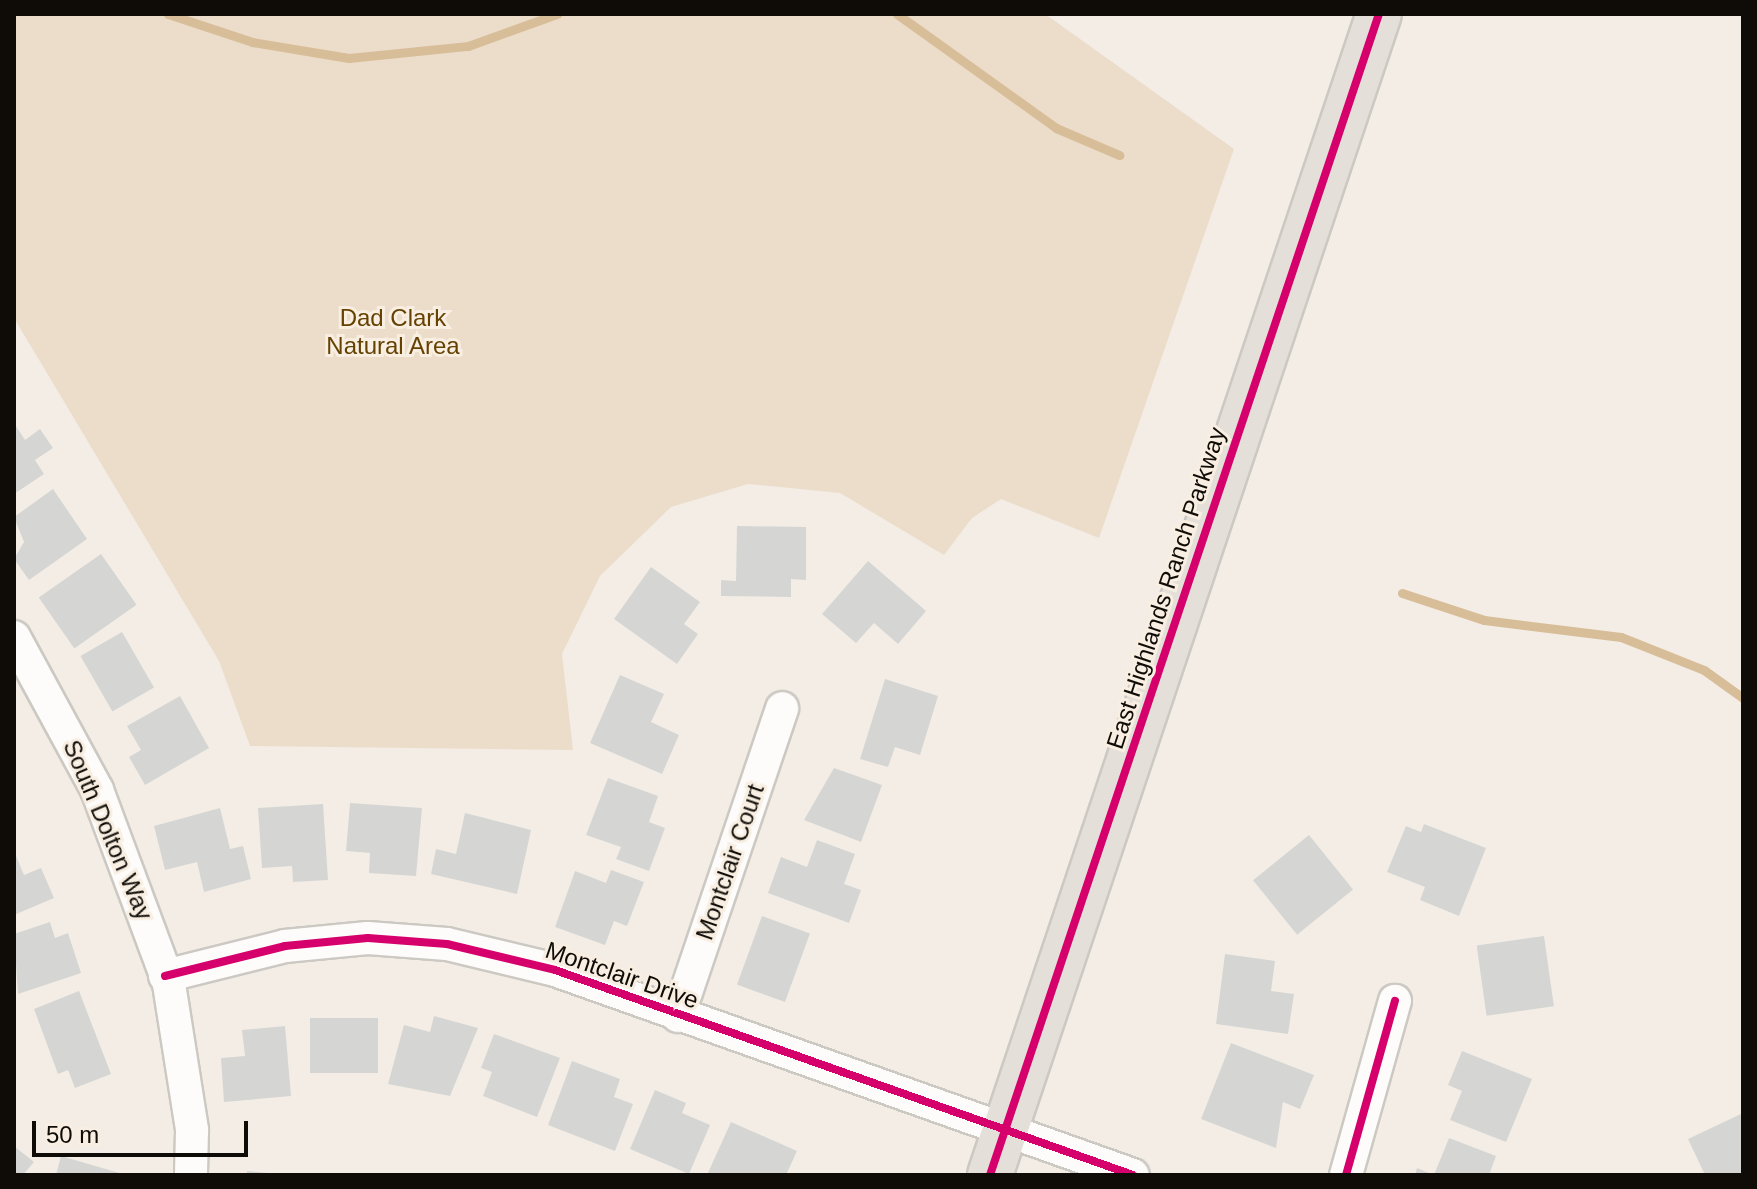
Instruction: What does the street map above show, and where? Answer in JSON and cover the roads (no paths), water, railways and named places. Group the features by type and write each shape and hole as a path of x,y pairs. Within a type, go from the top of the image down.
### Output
{"main road":[{"name":"East Highlands Ranch Parkway","path":"990,1175 1379,14"}],"street":[{"name":"South Dolton Way","path":"14,637 97,790 165,976 192,1130 191,1175"},
{"name":"Montclair Court","path":"678,1016 782,708"},
{"name":"Montclair Drive","path":"165,976 285,946 384,939 447,944 555,970 1005,1133 1133,1175"},
{"path":"1346,1175 1395,1001"}],"waterway":[{"path":"168,14 252,42 349,58 468,46 557,14"},
{"path":"897,14 1056,128 1119,155"},
{"path":"1402,593 1484,620 1621,637 1704,670 1743,698"}],"park label":[{"name":"Dad Clark Natural Area","path":"393,332"}]}
